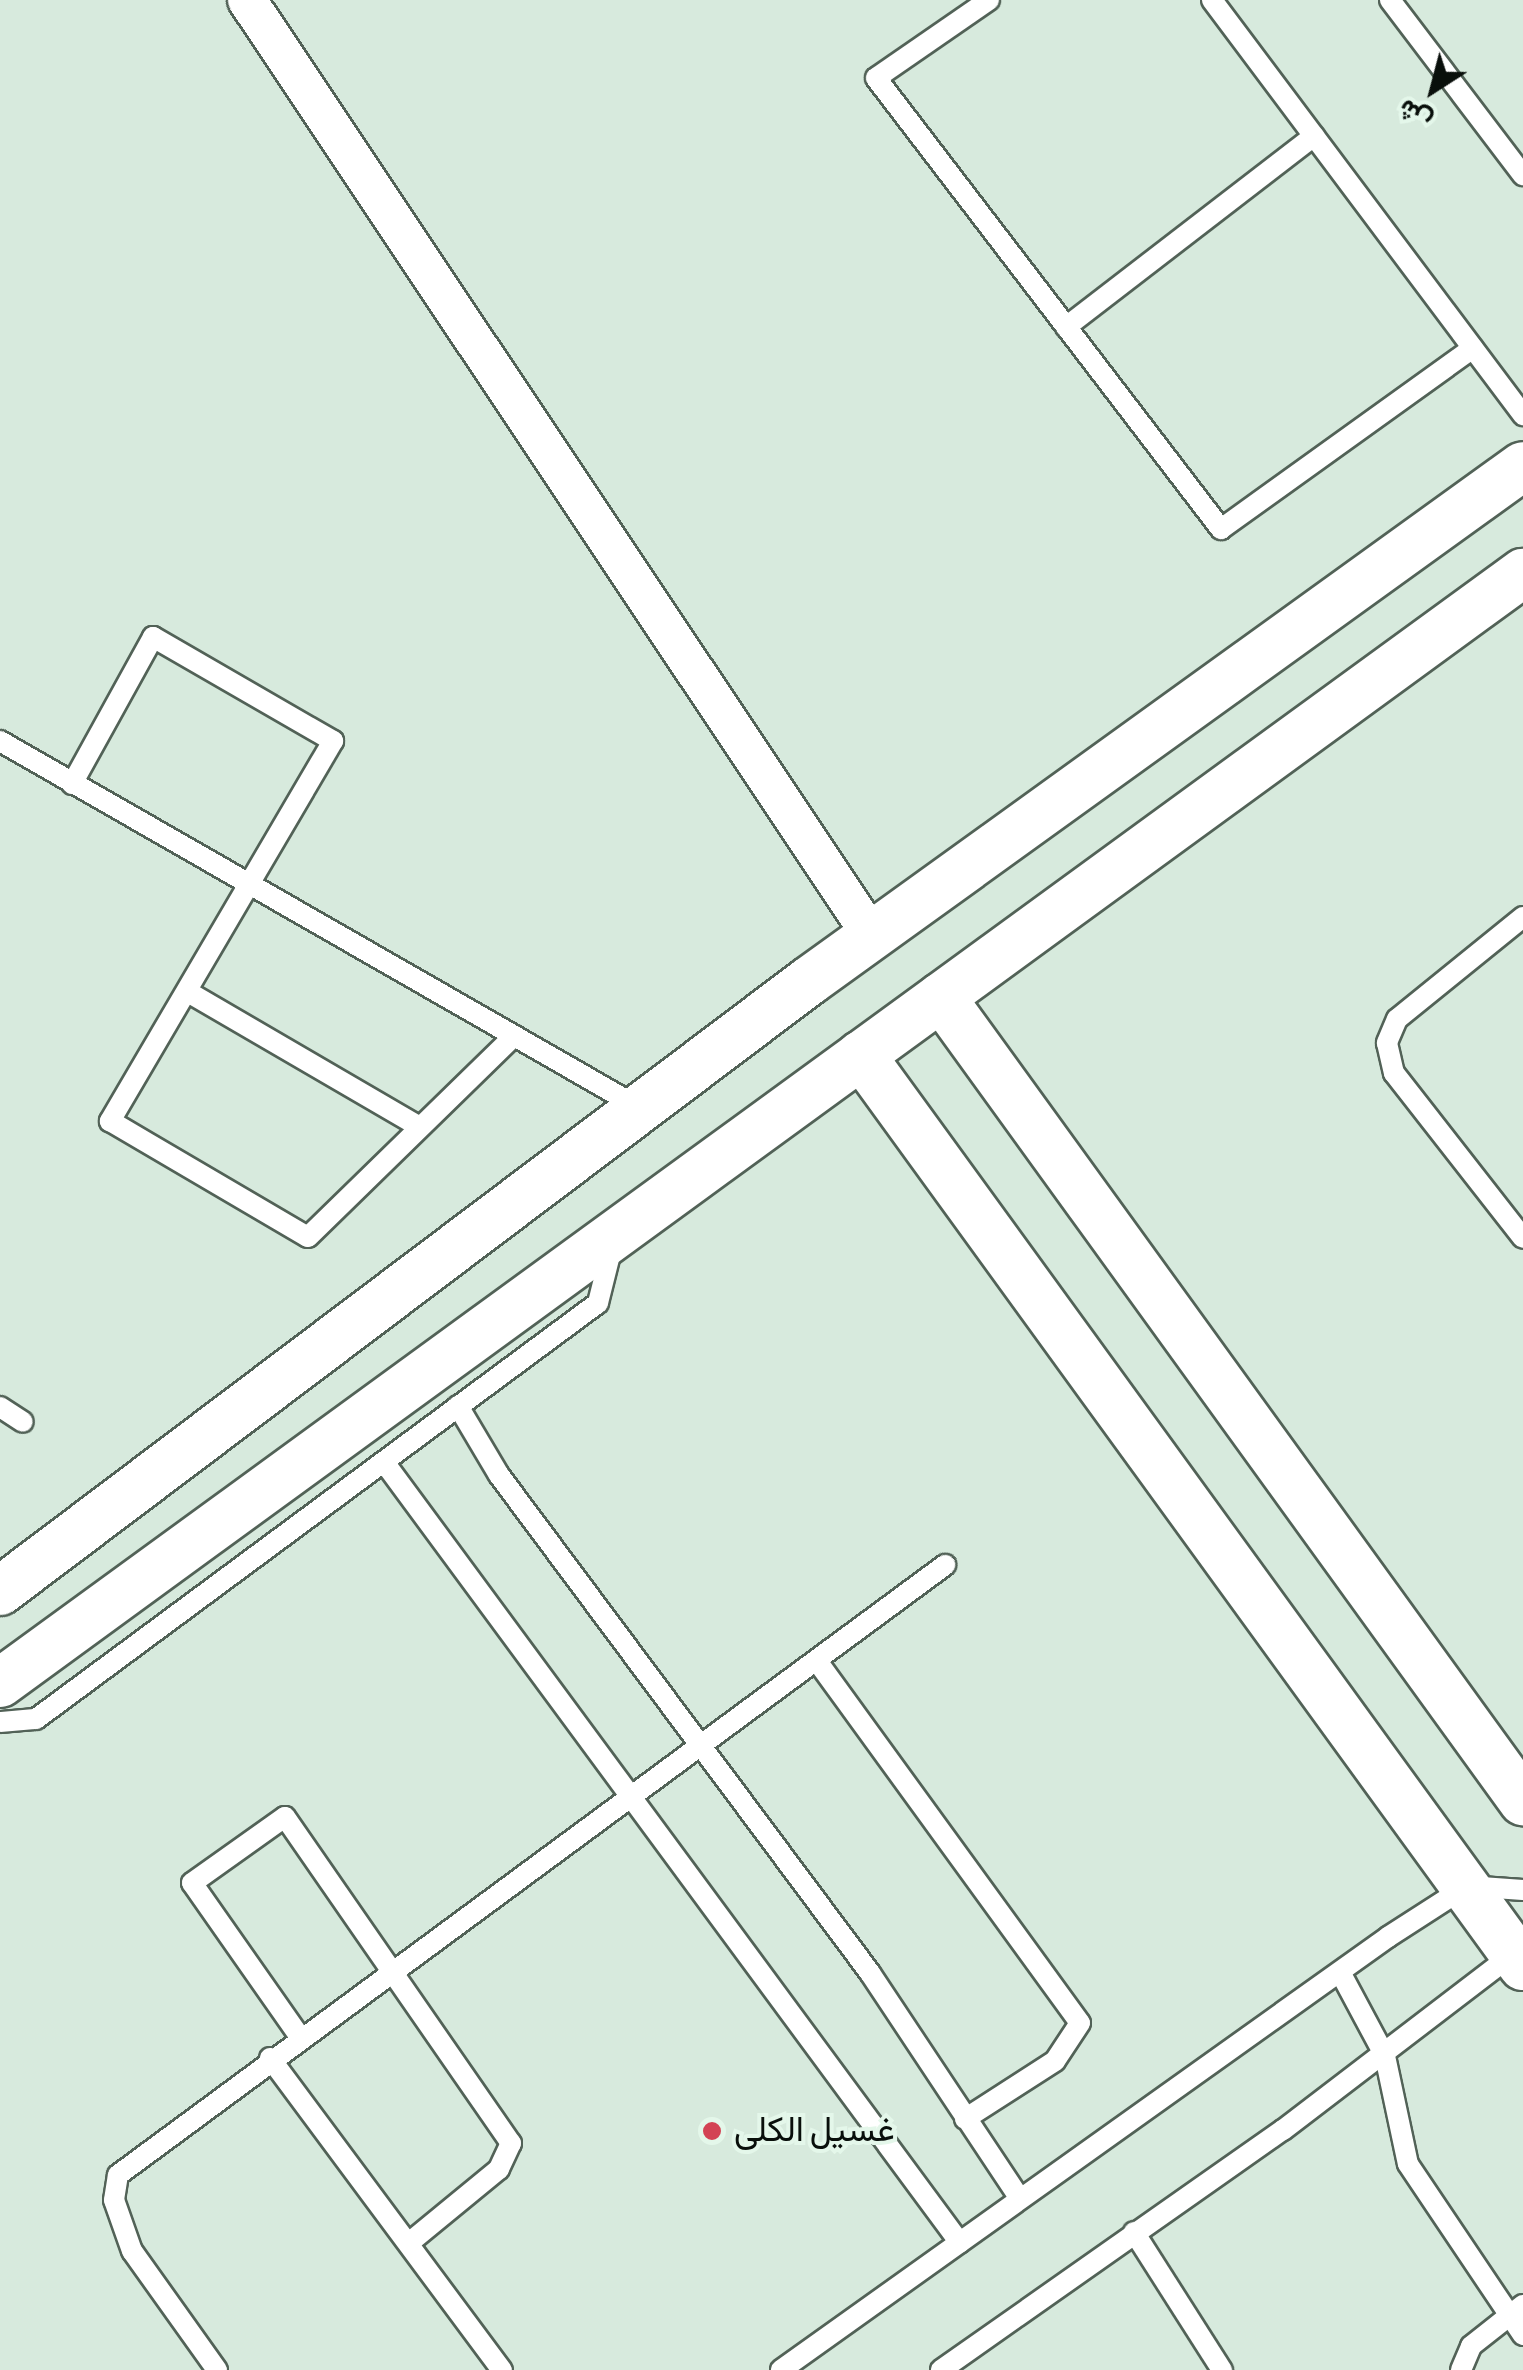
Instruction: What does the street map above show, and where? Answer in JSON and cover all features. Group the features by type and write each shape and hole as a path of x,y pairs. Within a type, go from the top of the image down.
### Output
{"street":[{"path":"246,0 872,936"},
{"path":"0,1591 872,936 1523,466"},
{"path":"0,1684 616,1230 1523,573"},
{"path":"941,997 1523,1801"},
{"path":"861,1055 1520,1954"}],"lane":[{"path":"989,0 876,78 1221,529 1473,348"},
{"path":"1212,0 1523,415"},
{"path":"1390,0 1523,174"},
{"path":"1066,328 1314,136"},
{"path":"72,784 153,637 333,741 110,1121 308,1237 514,1036"},
{"path":"0,741 641,1108"},
{"path":"1523,917 1398,1019 1386,1042 1394,1073 1523,1238"},
{"path":"188,992 420,1127"},
{"path":"0,1722 36,1719 598,1303 616,1230"},
{"path":"458,1406 499,1475 870,1973 1020,2198"},
{"path":"0,1407 23,1422"},
{"path":"384,1462 960,2243"},
{"path":"217,2370 132,2251 114,2200 118,2175 270,2058 702,1748 945,1564"},
{"path":"817,1662 1064,1992 1080,2023 1055,2061 966,2120"},
{"path":"300,2036 192,1883 285,1817 512,2143 499,2169 408,2243"},
{"path":"781,2370 1467,1886 1523,1890"},
{"path":"941,2370 971,2362 1134,2232 1385,2056 1440,2006 1520,1954"},
{"path":"1340,1972 1385,2056 1408,2164 1516,2310 1523,2334"},
{"path":"270,2058 502,2370"},
{"path":"1134,2232 1222,2370"},
{"path":"1460,2370 1471,2346 1516,2310"}],"place":[{"name":"غسيل الكلى","path":"712,2131"}]}
